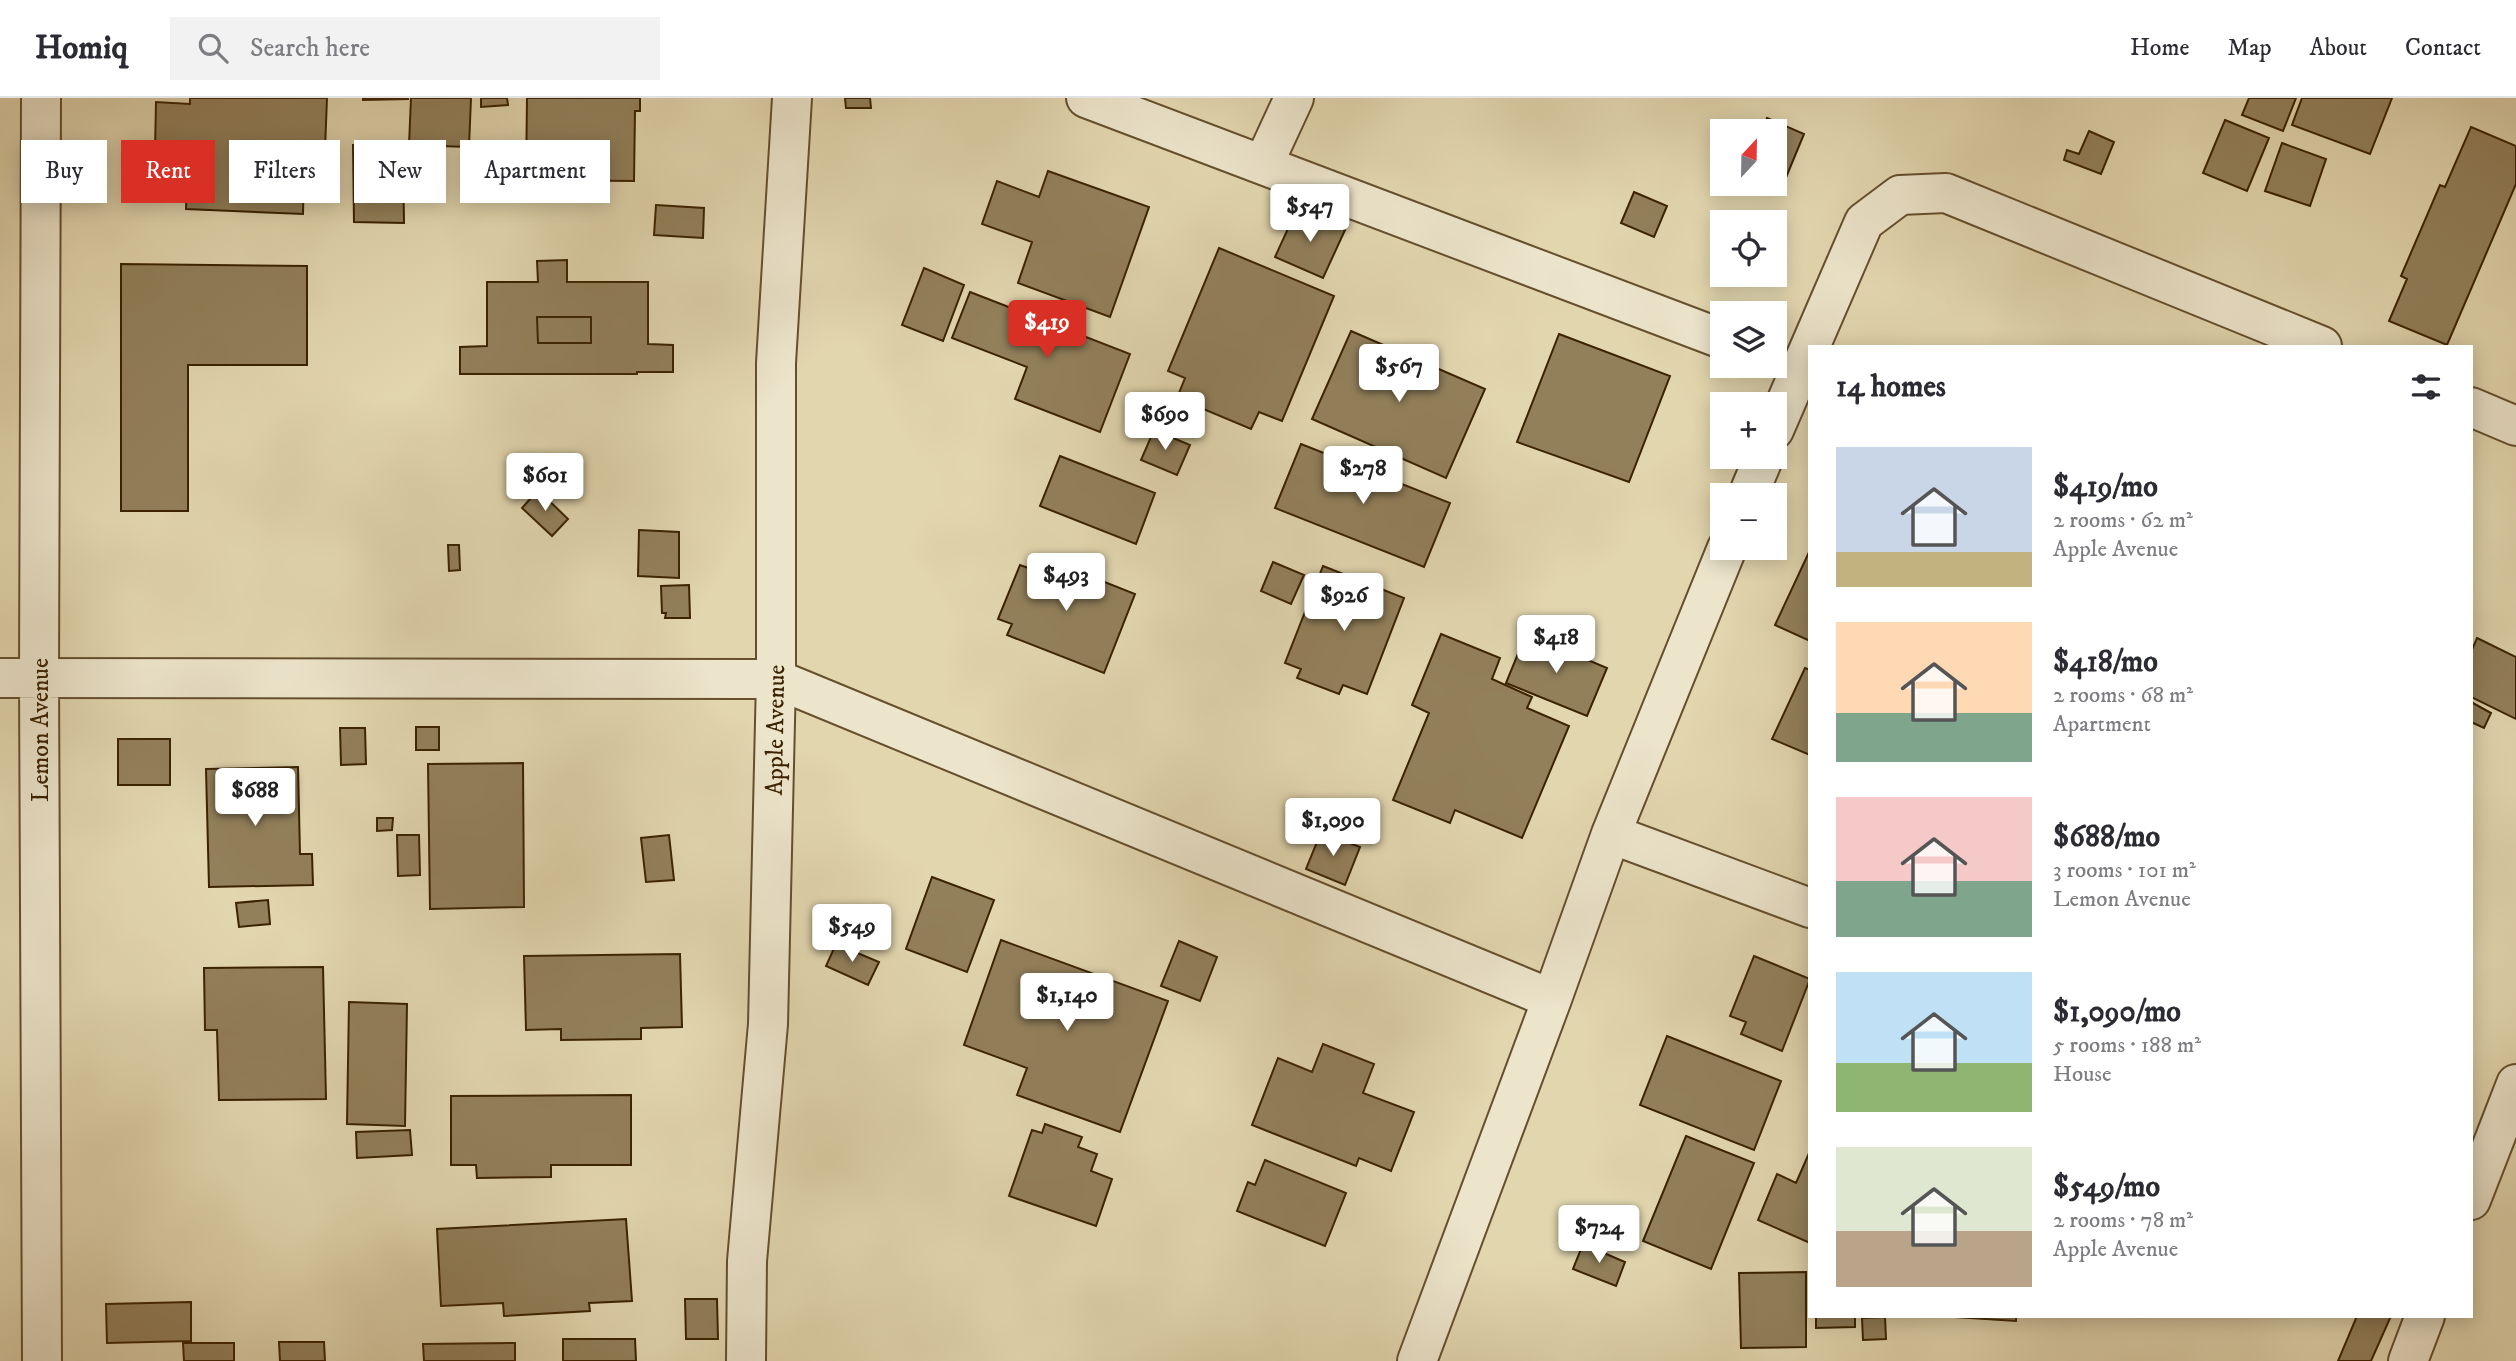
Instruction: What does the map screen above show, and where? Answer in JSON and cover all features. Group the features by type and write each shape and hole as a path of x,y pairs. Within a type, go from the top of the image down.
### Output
{"street":[{"name":"Lemon Avenue","path":"41,98 42,1361"},
{"name":"Apple Avenue","path":"746,1361 747,1261 768,1024 776,679 776,363 792,98"},
{"path":"1086,98 1710,334"},
{"path":"1263,165 1294,98"},
{"path":"1787,363 1864,222 1900,194 1946,193 2320,345"},
{"path":"2473,408 2516,426"},
{"path":"1418,1361 1611,834 1722,560"},
{"path":"0,678 776,679 1552,999"},
{"path":"1611,834 1808,907"},
{"path":"2473,1189 2479,1157 2516,1084"},
{"path":"2408,1361 2424,1318"}],"building":[{"path":"190,98 327,98 325,140 229,140 229,203 303,203 303,214 186,209 186,203 215,203 215,140 155,140 156,102 190,104"},
{"path":"408,98 408,99 363,100"},
{"path":"411,98 471,98 469,140 460,140 460,147 446,146 446,140 409,140"},
{"path":"481,98 507,98 508,105 481,107"},
{"path":"527,98 640,98 640,111 635,111 634,181 610,181 610,140 526,140"},
{"path":"845,98 870,98 871,108 846,108"},
{"path":"2249,98 2296,98 2283,131 2242,115"},
{"path":"2302,98 2392,98 2370,154 2292,125"},
{"path":"2225,120 2269,138 2247,191 2203,173"},
{"path":"1787,127 1804,134 1787,175"},
{"path":"2471,127 2516,146 2516,184 2447,345 2389,321 2407,279 2401,276 2440,185 2445,187"},
{"path":"2089,131 2114,142 2101,174 2064,160 2067,150 2079,154"},
{"path":"2282,143 2326,159 2310,206 2265,191"},
{"path":"353,145 354,203 404,203 404,223 354,222"},
{"path":"1048,171 1149,207 1110,317 1018,283 1032,242 982,224 997,181 1039,197"},
{"path":"1634,192 1667,206 1654,237 1621,223"},
{"path":"656,205 704,208 703,238 654,235"},
{"path":"1297,209 1345,230 1323,278 1275,257"},
{"path":"1219,248 1334,296 1282,421 1259,412 1251,429 1177,398 1185,378 1168,371"},
{"path":"567,260 567,282 648,282 648,344 673,345 673,372 460,374 460,347 487,346 487,282 538,282 537,261","holes":["537,317 591,317 591,343 538,343"]},
{"path":"121,264 307,266 307,365 188,365 188,511 121,511"},
{"path":"924,268 964,285 943,341 902,325"},
{"path":"970,292 1130,354 1100,432 1015,399 1027,367 952,338"},
{"path":"537,317 591,317 591,343 538,343"},
{"path":"1351,331 1485,389 1446,478 1312,419"},
{"path":"1559,334 1670,376 1629,482 1517,442"},
{"path":"1154,430 1190,445 1177,475 1141,460"},
{"path":"1301,444 1450,503 1424,567 1275,508"},
{"path":"1060,456 1155,493 1136,544 1040,506"},
{"path":"538,490 568,519 552,536 522,508"},
{"path":"639,530 679,532 679,578 638,576"},
{"path":"448,545 459,545 460,570 449,571"},
{"path":"1808,554 1808,640 1775,625"},
{"path":"1039,556 1135,594 1104,673 1007,635 1012,624 998,619 1020,565 1034,570"},
{"path":"1273,562 1304,575 1291,604 1261,591"},
{"path":"1323,566 1404,598 1367,694 1343,685 1339,694 1297,678 1301,669 1285,663"},
{"path":"689,585 690,618 665,618 666,613 662,613 661,586"},
{"path":"1441,634 1500,658 1492,679 1532,697 1527,708 1569,726 1522,838 1455,810 1450,823 1393,800 1429,713 1412,705"},
{"path":"1526,634 1607,668 1587,716 1506,683"},
{"path":"2477,638 2516,657 2516,719 2473,698 2473,647"},
{"path":"1805,668 1808,669 1808,754 1772,739"},
{"path":"2473,703 2491,713 2484,728 2473,723"},
{"path":"416,727 439,727 439,750 416,750"},
{"path":"340,728 365,728 366,764 341,765"},
{"path":"118,739 170,739 170,785 118,785"},
{"path":"523,763 524,907 430,909 428,764"},
{"path":"298,767 300,854 312,854 313,885 209,887 206,769"},
{"path":"377,818 393,818 392,830 377,831"},
{"path":"1321,832 1360,847 1345,885 1306,869"},
{"path":"397,835 419,835 420,875 398,876"},
{"path":"669,835 674,880 646,882 641,838"},
{"path":"932,877 994,900 967,972 906,949"},
{"path":"268,900 270,924 239,927 236,903"},
{"path":"1001,940 1168,1001 1120,1132 1017,1095 1027,1068 964,1045"},
{"path":"1179,941 1217,957 1200,1001 1161,986"},
{"path":"836,944 879,962 868,985 826,966"},
{"path":"680,954 682,1027 641,1028 641,1039 561,1040 561,1029 526,1030 524,956"},
{"path":"1754,956 1808,978 1782,1051 1741,1034 1746,1022 1730,1016"},
{"path":"323,967 326,1099 219,1100 217,1030 205,1030 204,968"},
{"path":"349,1002 407,1004 405,1126 347,1124"},
{"path":"1667,1036 1781,1081 1754,1150 1640,1105"},
{"path":"1323,1044 1374,1064 1363,1093 1414,1112 1391,1171 1359,1158 1356,1166 1252,1125 1278,1058 1312,1072"},
{"path":"631,1095 631,1165 551,1165 551,1177 477,1178 476,1165 451,1165 451,1096"},
{"path":"1045,1124 1082,1137 1078,1147 1097,1154 1091,1171 1112,1179 1096,1226 1009,1196 1032,1130 1042,1133"},
{"path":"410,1130 412,1155 357,1158 356,1132"},
{"path":"1686,1136 1754,1163 1711,1269 1643,1241"},
{"path":"1808,1156 1808,1242 1758,1220 1777,1174 1796,1183"},
{"path":"1265,1160 1346,1193 1325,1246 1237,1211 1248,1182 1255,1185"},
{"path":"626,1219 632,1301 589,1303 590,1311 504,1316 503,1303 441,1306 437,1229"},
{"path":"1583,1244 1625,1262 1616,1286 1573,1269"},
{"path":"1806,1272 1806,1347 1741,1348 1739,1273"},
{"path":"685,1299 717,1299 718,1339 686,1339"},
{"path":"191,1302 191,1341 107,1343 106,1304"},
{"path":"1816,1318 1855,1318 1855,1327 1816,1328"},
{"path":"1862,1318 1885,1318 1886,1339 1863,1340"},
{"path":"1970,1318 2016,1318 2016,1321"},
{"path":"2356,1318 2390,1318 2371,1361 2338,1361"},
{"path":"563,1339 635,1339 636,1361 563,1361"},
{"path":"279,1342 324,1342 325,1361 280,1361"},
{"path":"183,1343 234,1343 234,1361 184,1361"},
{"path":"515,1343 515,1361 424,1361 423,1344"}]}
